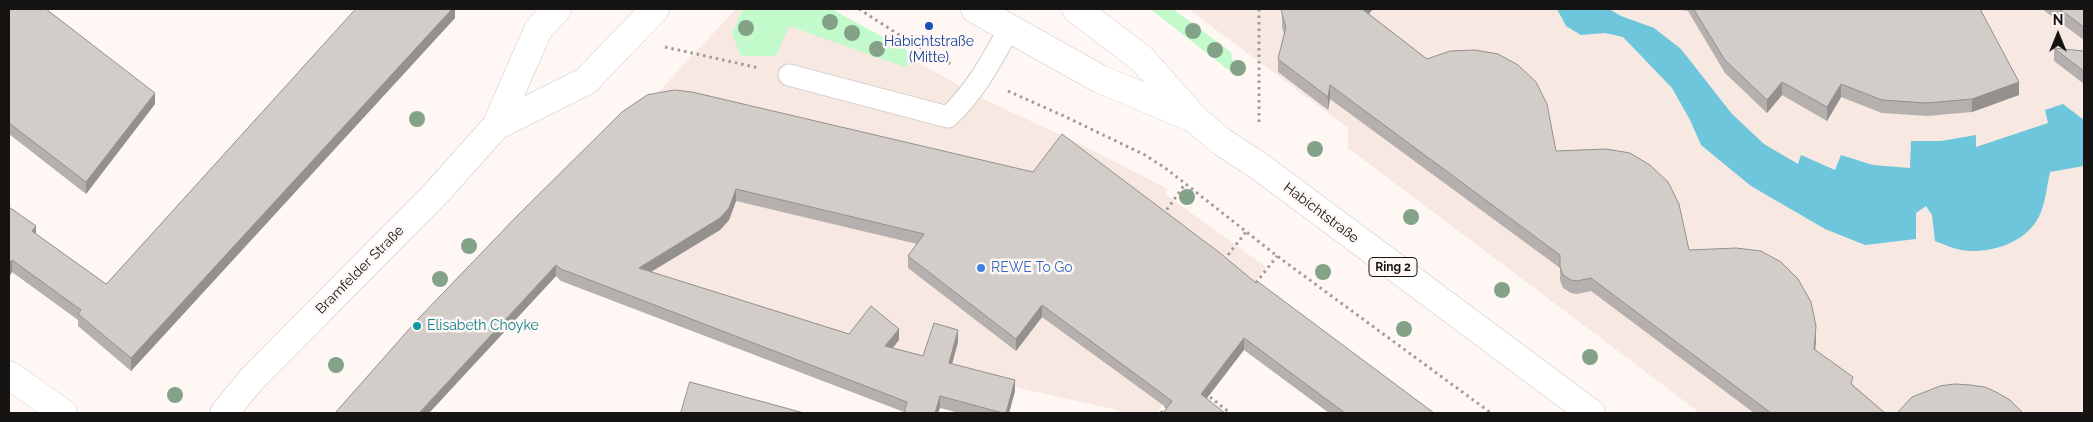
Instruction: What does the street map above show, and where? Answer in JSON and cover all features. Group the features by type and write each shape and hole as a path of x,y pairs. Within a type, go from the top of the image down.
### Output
{"main road":[{"name":"Bramfelder Straße","path":"224,413 251,380 439,190 496,126 538,30 557,9"},
{"name":"Bramfelder Straße","path":"496,126 586,80 655,9"},
{"name":"Habichtstraße","path":"975,9 1009,30 1100,79 1196,120"},
{"name":"Habichtstraße","path":"1076,9 1142,59 1196,120 1222,142 1259,166 1591,413"},
{"path":"9,375 63,413"}],"lane":[{"path":"789,75 948,117 981,80 1009,30"}],"path":[{"path":"859,9 907,40 981,80 1066,117 1146,156 1277,256 1491,413"},
{"path":"1259,9 1259,166"},
{"path":"628,38 789,75"},
{"path":"1160,219 1185,184"},
{"path":"1220,265 1246,232"},
{"path":"1253,288 1277,256"},
{"path":"1201,390 1230,413"},
{"path":"1161,413 1172,399"}],"shaded area":[{"path":"736,9 834,9 883,42 979,97 1078,143 1164,187 1168,190 1165,194 1266,267 1157,413 1130,413 944,371 510,234 648,103"},
{"path":"1188,9 2084,9 2084,413 1700,413 1348,148 1348,128"}],"green space":[{"path":"743,9 831,9 907,50 907,68 789,26 776,56 741,56 732,33"},
{"path":"1150,9 1173,9 1231,52 1235,75"}],"water":[{"path":"1557,9 1609,9 1621,16 1654,28 1681,49 1732,114 1764,144 1798,164 1801,155 1835,170 1841,155 1873,165 1910,168 1911,141 1941,141 1976,135 1976,147 2048,123 2045,110 2063,104 2084,120 2084,166 2050,172 2040,215 2025,234 2009,244 1980,251 1970,251 1935,241 1932,215 1926,206 1916,213 1916,239 1865,245 1825,229 1751,186 1701,145 1690,120 1672,88 1623,37 1605,33 1581,35 1566,26"}],"building":[{"path":"9,9 46,9 155,93 86,182 9,123"},
{"path":"356,9 452,9 131,358 78,314 81,310 12,260 9,264 9,207 36,226 32,231 106,284"},
{"path":"1282,9 1362,9 1427,59 1450,51 1475,50 1498,54 1518,65 1536,82 1547,104 1556,151 1606,149 1630,153 1650,165 1668,182 1679,204 1689,250 1736,248 1761,251 1781,262 1798,279 1811,302 1816,326 1814,349 1853,377 1851,384 1885,413 1771,413 1591,278 1577,281 1563,275 1560,267 1560,255 1330,85 1328,97 1278,59 1286,27"},
{"path":"1694,9 1980,9 2019,82 1972,99 1927,103 1882,100 1841,84 1827,107 1782,82 1767,100 1725,60"},
{"path":"2060,9 2084,9 2084,27"},
{"path":"2054,48 2084,51 2084,71"},
{"path":"675,90 692,92 1033,172 1062,134 1220,253 1256,283 1257,281 1434,413 1345,413 1244,338 1201,394 1225,413 1163,413 1172,401 1042,305 1016,339 908,256 924,234 736,189 729,208 720,218 639,268 849,334 871,306 899,329 885,346 923,356 934,323 958,330 949,363 1015,380 1006,413 940,396 935,413 904,413 907,402 561,269 556,265 419,413 335,413 419,318 517,216 622,112 647,95"},
{"path":"690,382 804,413 681,413"},
{"path":"1955,384 1985,387 2010,400 2023,413 1897,413 1912,397 1940,386"}],"place":[{"name":"Habichtstraße (Mitte)","path":"929,26"},
{"name":"REWE To Go","path":"981,268"},
{"name":"Elisabeth Choyke","path":"417,326"}]}
